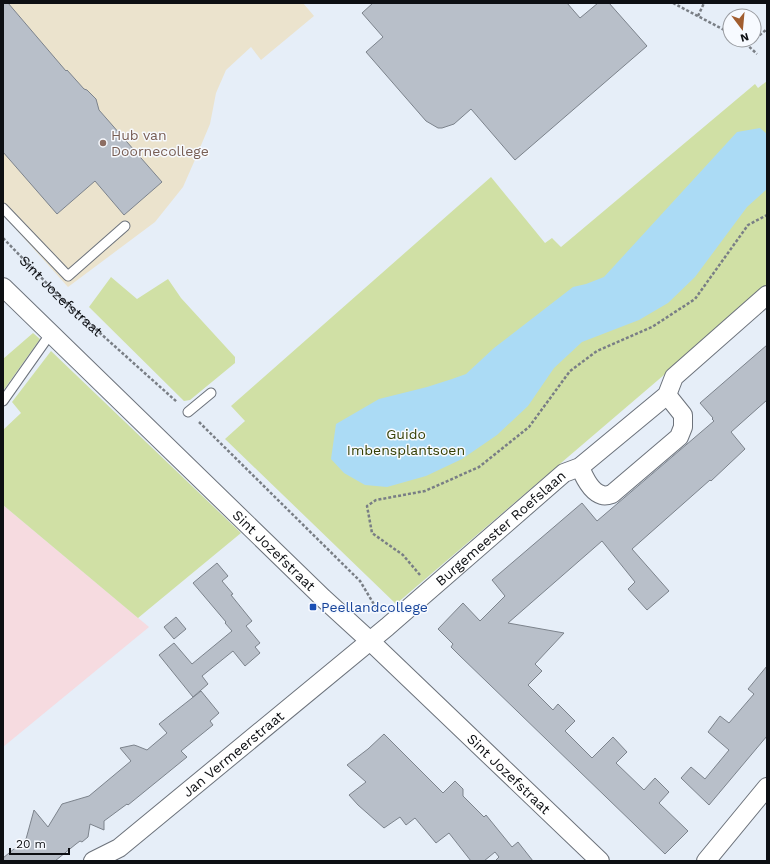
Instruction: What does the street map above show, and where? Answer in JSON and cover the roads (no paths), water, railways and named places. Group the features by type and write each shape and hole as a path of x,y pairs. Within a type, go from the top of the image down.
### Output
{"street":[{"name":"Sint Jozefstraat","path":"3,287 323,598 600,861"},
{"name":"Burgemeester Roefslaan","path":"370,641 564,473 580,467 666,395 674,377 767,295"},
{"name":"Burgemeester Roefslaan","path":"580,467 584,477 596,492 604,496 612,494 618,489 679,437 683,427 683,415 666,395"},
{"name":"Jan Vermeerstraat","path":"93,861 119,848 370,641"},
{"path":"706,861 767,787"}],"lane":[{"path":"3,208 68,276 125,226"},
{"path":"3,401 51,333"},
{"path":"188,412 211,392"}],"water":[{"path":"760,128 767,134 767,189 747,207 695,277 668,303 639,320 582,342 554,368 528,406 497,435 462,459 426,476 387,487 365,485 344,473 331,459 336,424 379,399 427,387 466,374 494,348 573,287 604,277 737,132"}],"place":[{"name":"Hub van Doornecollege","path":"103,143"},
{"name":"Peellandcollege","path":"313,607"}],"park label":[{"name":"Guido Imbensplantsoen","path":"406,442"}]}
